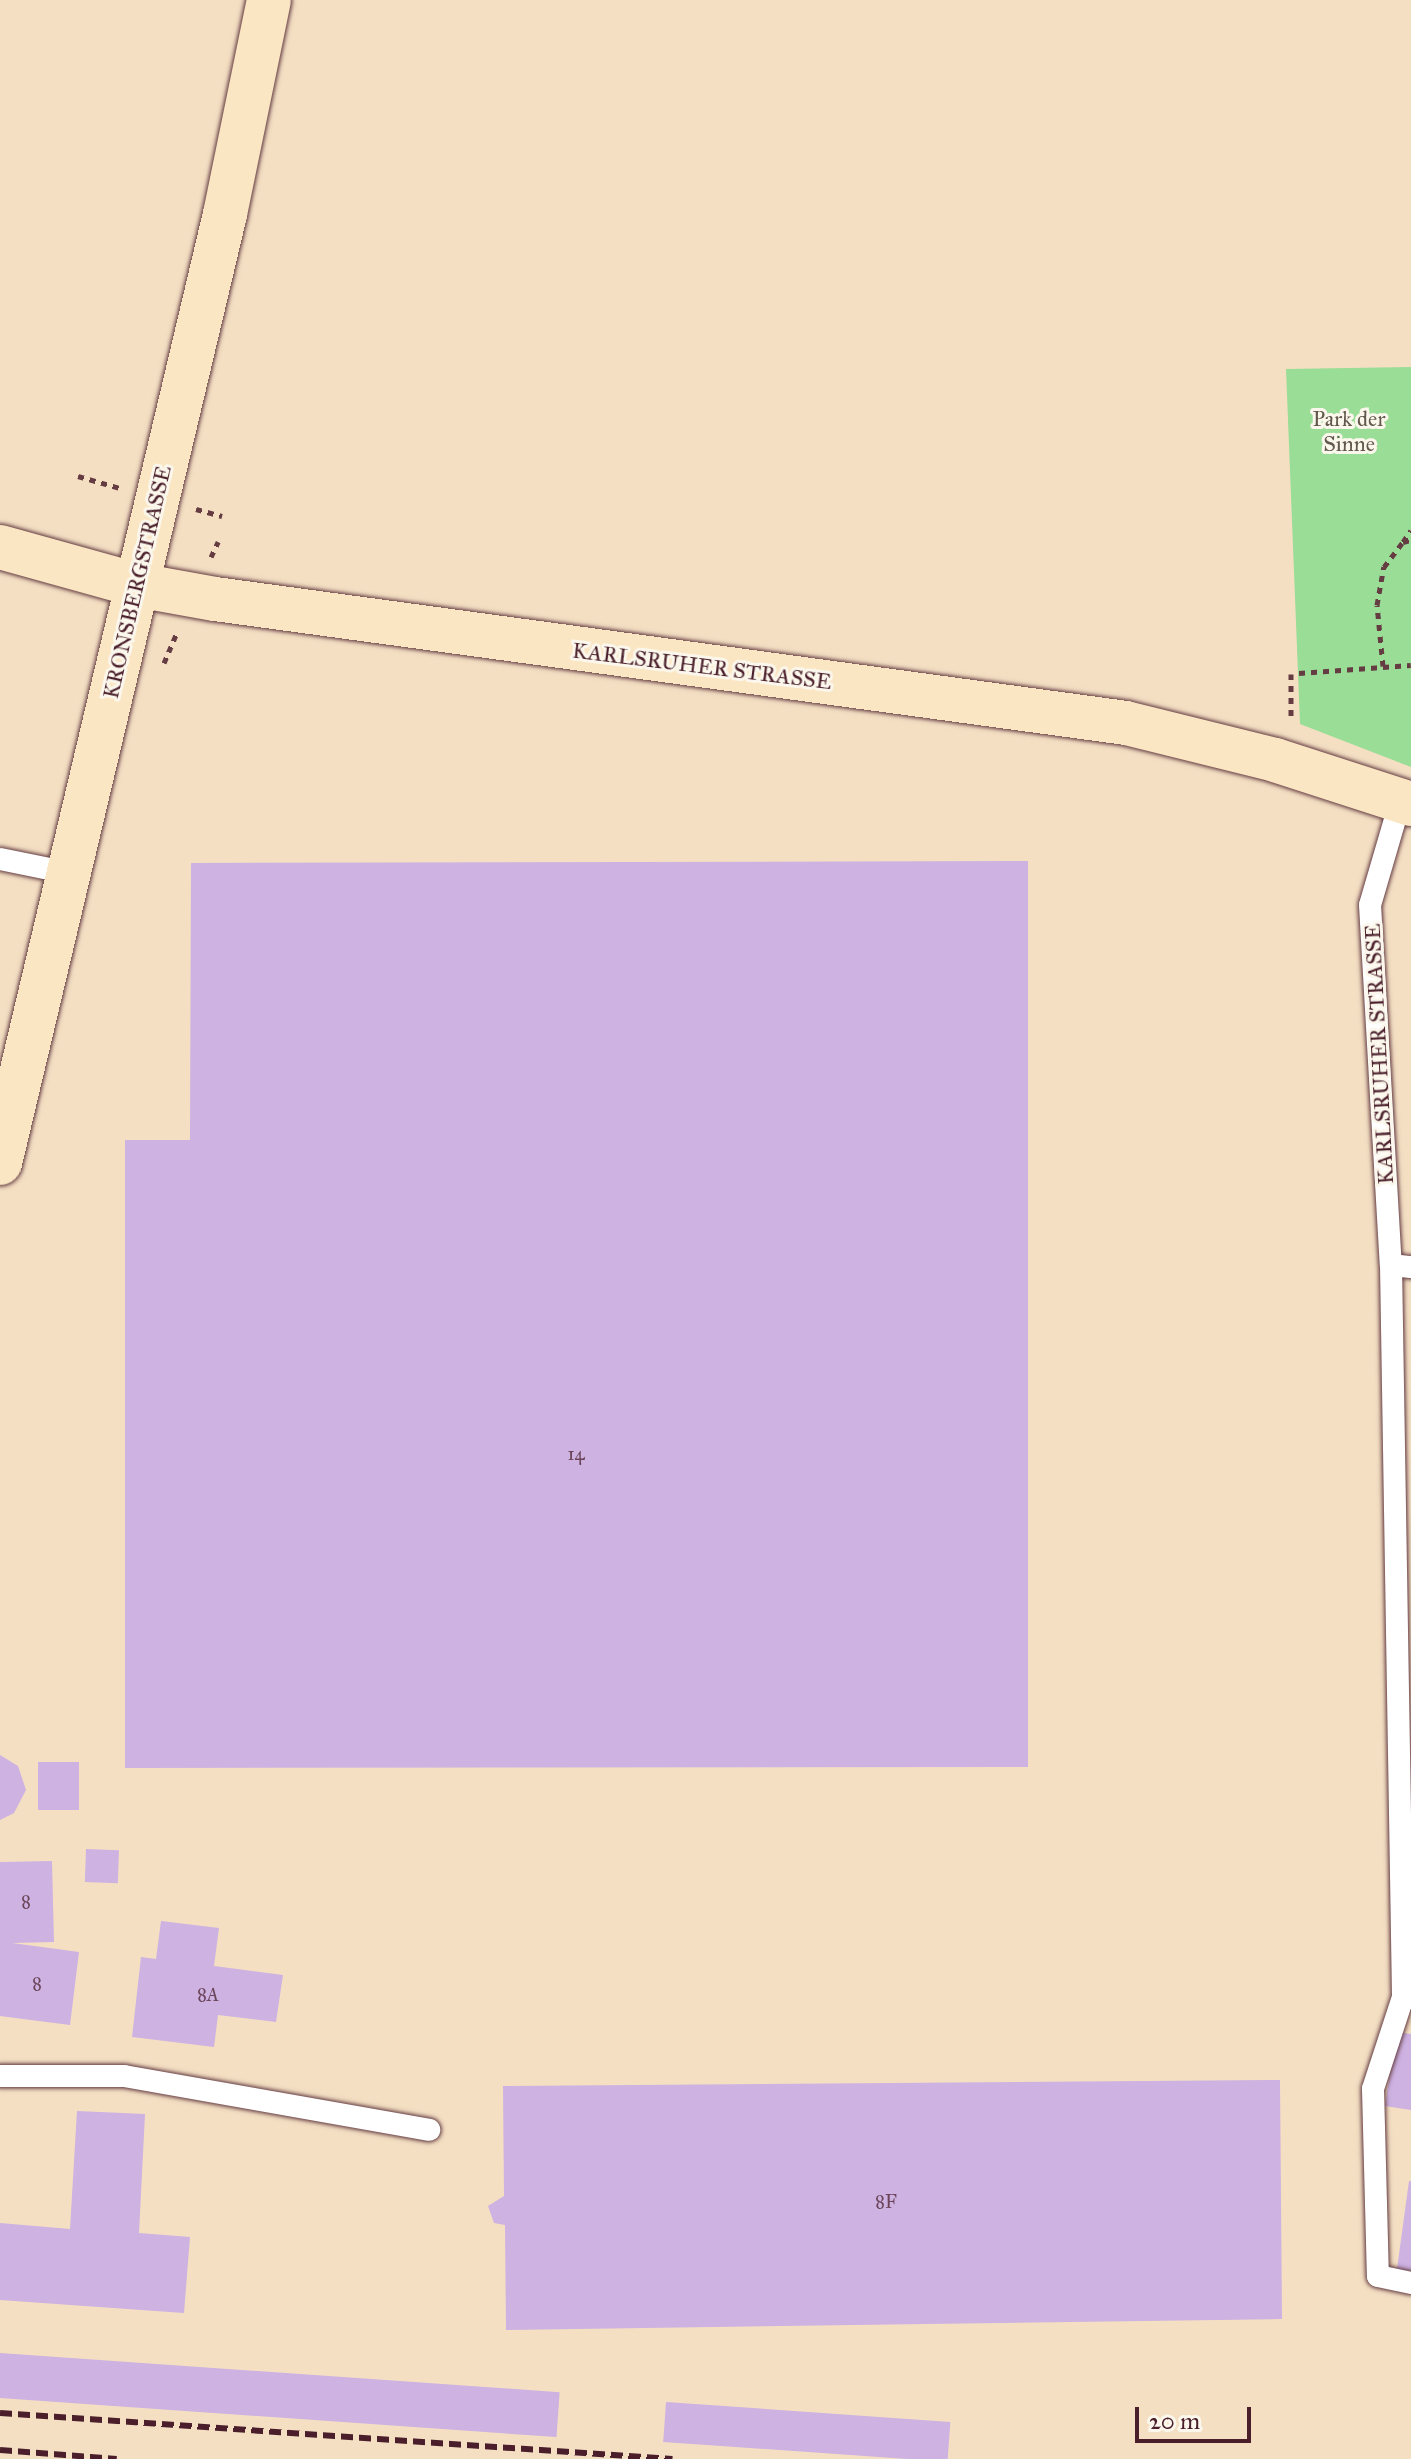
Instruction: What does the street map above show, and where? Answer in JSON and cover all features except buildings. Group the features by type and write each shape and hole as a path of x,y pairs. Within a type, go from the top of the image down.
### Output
{"main road":[{"name":"KRONSBERGSTRASSE","path":"0,1163 225,214 269,0"},
{"name":"KARLSRUHER STRASSE","path":"0,547 137,585 501,641 1126,723 1275,760 1406,802"}],"lane":[{"name":"KARLSRUHER STRASSE","path":"1406,802 1370,905 1401,1266 1407,1998 1373,2089 1378,2276 1411,2283"},
{"path":"0,859 69,873"},
{"path":"0,2076 124,2076 429,2130"}],"path":[{"path":"1383,666 1377,605 1384,567 1411,530"},
{"path":"1403,542 1411,540"},
{"path":"1299,673 1411,665"},
{"path":"1291,674 1291,731"}],"green space":[{"name":"Park der Sinne","path":"1411,367 1411,767 1300,724 1286,369"}],"railway":[{"path":"0,2413 672,2459"},
{"path":"0,2450 117,2459"}]}
